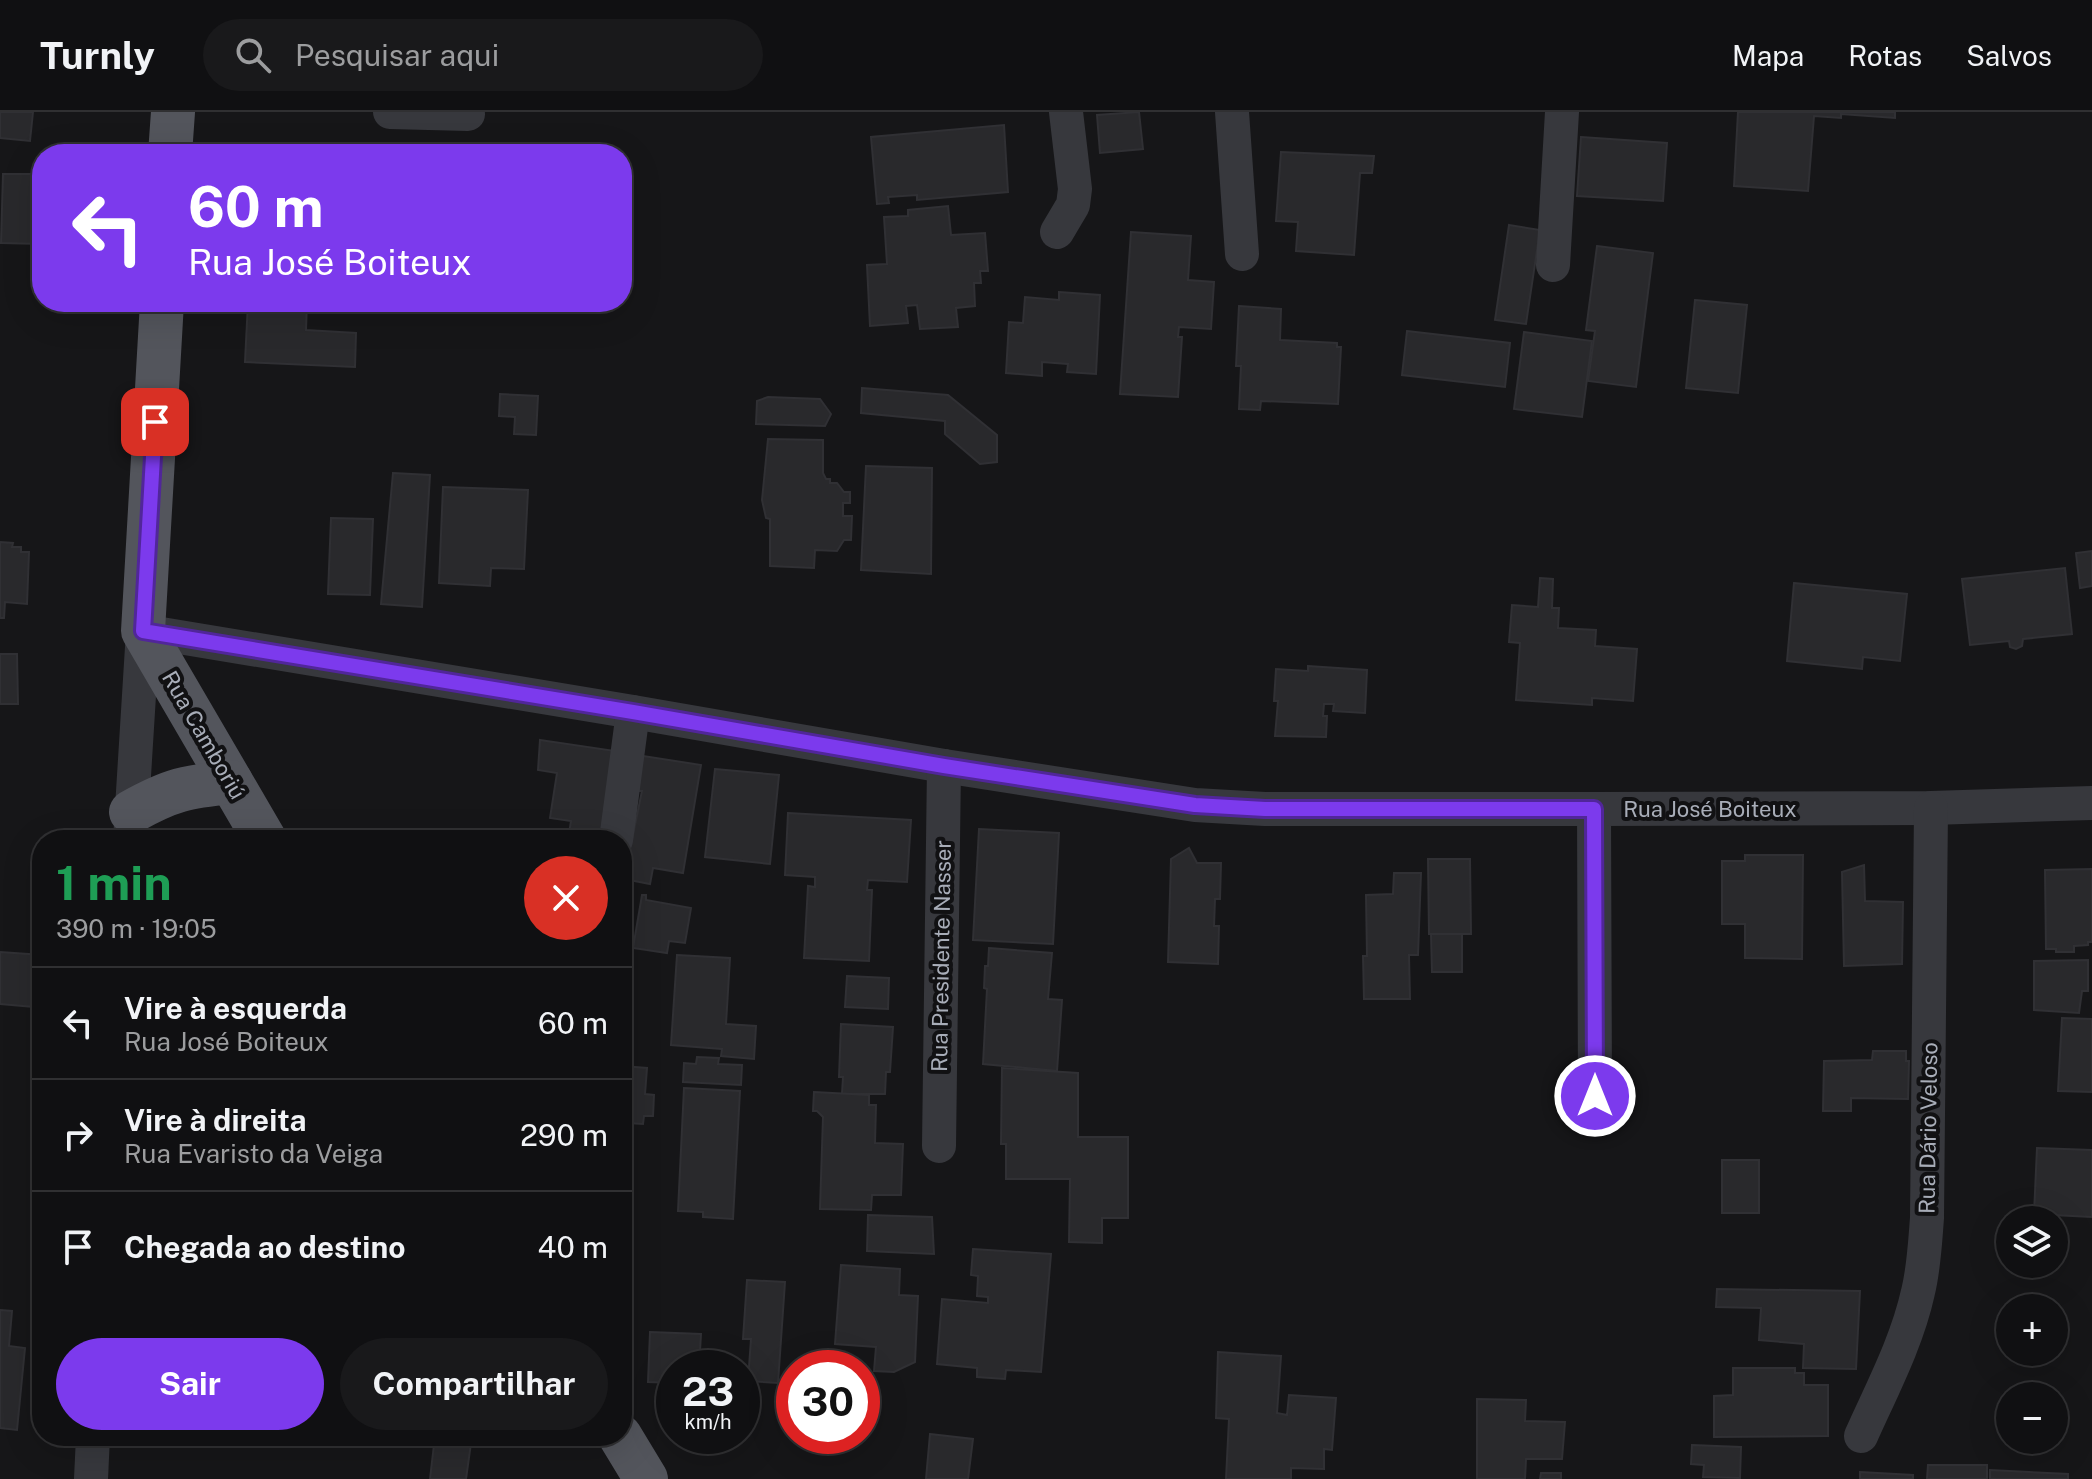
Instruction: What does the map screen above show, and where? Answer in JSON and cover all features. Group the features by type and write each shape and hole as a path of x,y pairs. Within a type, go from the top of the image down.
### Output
{"main road":[{"path":"171,144 173,112"},
{"path":"143,631 161,312"},
{"name":"Rua Camboriú","path":"143,631 259,830"},
{"path":"131,826 163,794 184,787 231,782"},
{"path":"626,1446 646,1479"}],"street":[{"path":"390,112 468,114"},
{"path":"1057,232 1073,205 1075,189 1066,112"},
{"path":"1232,112 1242,254"},
{"path":"1553,265 1562,112"},
{"path":"131,826 143,631"},
{"name":"Rua José Boiteux","path":"143,631 944,766 1195,805 1265,809 1594,809 1931,808 2092,803"},
{"path":"617,830 633,712"},
{"name":"Rua Presidente Nasser","path":"939,1146 944,766"},
{"name":"Rua Dário Veloso","path":"1861,1436 1905,1335 1923,1264 1927,1218 1931,808"},
{"path":"1594,809 1595,1096"},
{"path":"91,1479 93,1446"}],"building":[{"path":"0,112 33,112 30,141 0,138"},
{"path":"1139,112 1143,149 1100,153 1097,115"},
{"path":"1738,112 1895,112 1895,118 1841,114 1841,118 1814,116 1808,191 1734,186"},
{"path":"1004,125 1008,192 917,200 917,195 888,197 889,203 877,204 871,137"},
{"path":"1581,137 1667,143 1663,201 1577,196"},
{"path":"1281,152 1374,156 1372,173 1360,173 1354,255 1296,251 1298,222 1276,221"},
{"path":"3,174 32,174 32,244 1,243"},
{"path":"948,206 951,235 985,233 988,271 980,271 981,283 974,283 975,306 956,308 958,327 920,329 917,305 906,306 908,323 870,326 867,265 887,264 884,217 908,216 908,210"},
{"path":"1509,225 1540,230 1526,324 1495,320"},
{"path":"1131,232 1191,236 1188,280 1214,282 1211,329 1179,327 1178,337 1182,337 1178,397 1120,394"},
{"path":"1597,246 1653,253 1636,387 1588,381 1595,331 1586,330"},
{"path":"1059,292 1100,295 1096,374 1067,372 1068,364 1042,362 1042,376 1006,373 1009,322 1023,323 1025,297 1059,300"},
{"path":"1695,300 1747,305 1738,393 1686,388"},
{"path":"1239,306 1281,309 1280,340 1337,343 1337,347 1341,347 1338,404 1261,401 1260,410 1239,409 1241,366 1236,366"},
{"path":"248,312 307,312 306,330 356,333 355,367 245,362"},
{"path":"1407,331 1510,343 1505,387 1402,375"},
{"path":"1524,332 1592,341 1582,417 1514,409"},
{"path":"862,388 948,395 997,435 997,462 980,464 945,434 945,421 861,413"},
{"path":"500,394 538,396 536,435 514,434 515,417 499,416"},
{"path":"768,397 820,399 831,414 825,426 756,424 757,401"},
{"path":"768,439 823,440 823,473 826,479 837,483 844,492 850,492 850,503 843,503 843,516 852,516 851,540 844,540 837,551 815,550 814,568 770,566 770,519 766,518 762,500"},
{"path":"866,466 932,468 931,574 861,570"},
{"path":"393,473 430,475 422,607 381,604"},
{"path":"443,487 528,490 524,569 491,568 490,586 439,583"},
{"path":"331,518 373,519 370,595 328,594"},
{"path":"0,542 13,543 12,547 21,547 21,552 29,552 27,604 5,602 4,618 0,618"},
{"path":"2092,551 2092,586 2080,588 2076,553"},
{"path":"2065,568 2072,634 2023,639 2022,646 2016,649 2010,647 2009,641 1970,645 1962,579"},
{"path":"1540,578 1553,579 1552,608 1559,608 1558,628 1596,630 1595,646 1637,649 1633,701 1592,698 1592,705 1516,700 1520,643 1509,642 1512,605 1538,607"},
{"path":"1794,583 1907,594 1900,661 1863,657 1862,669 1787,661"},
{"path":"0,654 17,654 18,704 0,704"},
{"path":"1308,666 1367,670 1365,713 1333,711 1334,704 1324,704 1326,737 1275,736 1278,701 1274,701 1276,669 1308,671"},
{"path":"540,740 615,751 603,830 570,830 571,821 550,818 557,773 538,770"},
{"path":"643,756 701,765 683,873 653,868 650,884 632,881 632,840 642,791 638,791"},
{"path":"715,769 779,775 770,864 705,857"},
{"path":"788,813 911,820 907,882 868,880 867,890 872,890 869,961 804,958 808,886 815,887 815,877 785,875"},
{"path":"979,829 1059,833 1053,944 973,940"},
{"path":"1189,848 1197,863 1221,863 1220,899 1215,899 1214,926 1219,926 1218,964 1168,962 1171,859"},
{"path":"1745,855 1803,855 1802,959 1745,958 1745,924 1722,924 1722,861 1745,861"},
{"path":"1428,859 1470,859 1471,934 1429,934"},
{"path":"1864,865 1865,901 1903,902 1902,964 1844,966 1842,872"},
{"path":"2092,869 2092,942 2074,946 2074,952 2046,949 2045,870"},
{"path":"1394,873 1421,873 1418,955 1409,955 1410,999 1364,999 1366,895 1393,894"},
{"path":"642,895 646,895 646,900 691,908 685,943 669,941 667,953 633,948"},
{"path":"1431,934 1462,934 1462,972 1432,972"},
{"path":"989,948 1052,953 1048,999 1062,1000 1057,1071 983,1064 987,989 984,988 985,966 988,966"},
{"path":"0,952 32,954 32,1007 0,1004"},
{"path":"677,955 730,958 726,1024 756,1026 754,1059 721,1056 722,1049 671,1045"},
{"path":"2088,960 2088,991 2082,991 2079,1013 2034,1010 2034,961"},
{"path":"847,976 889,978 888,1009 845,1007"},
{"path":"2062,1018 2092,1019 2092,1092 2058,1091"},
{"path":"841,1024 893,1027 885,1094 842,1094 843,1077 839,1077"},
{"path":"1873,1051 1906,1051 1906,1061 1909,1061 1908,1099 1851,1098 1851,1111 1823,1111 1824,1061 1872,1060"},
{"path":"697,1057 719,1058 718,1064 742,1065 741,1085 683,1082 684,1063 696,1064"},
{"path":"632,1067 647,1068 645,1094 654,1095 653,1116 644,1116 643,1124 632,1123"},
{"path":"1002,1068 1078,1073 1078,1137 1128,1137 1128,1218 1102,1218 1102,1243 1069,1242 1070,1179 1006,1179 1006,1144 1001,1144"},
{"path":"684,1088 740,1091 733,1219 703,1217 703,1212 678,1211"},
{"path":"814,1092 869,1095 869,1105 876,1105 875,1143 903,1144 901,1195 872,1195 871,1210 820,1209 823,1117 813,1111"},
{"path":"2037,1148 2092,1150 2092,1217 2068,1216 2068,1206 2034,1206"},
{"path":"1722,1160 1759,1160 1759,1213 1722,1213"},
{"path":"868,1215 932,1217 934,1254 867,1251"},
{"path":"973,1249 1051,1254 1041,1372 1006,1370 1005,1379 977,1377 977,1368 937,1364 942,1299 988,1303 988,1297 977,1296 978,1276 971,1275"},
{"path":"841,1265 900,1269 899,1295 918,1296 915,1362 894,1372 880,1371 880,1350 876,1350 876,1347 835,1344"},
{"path":"747,1280 785,1282 780,1350 776,1350 776,1383 760,1382 760,1350 750,1350 751,1339 743,1339"},
{"path":"1717,1289 1860,1291 1856,1369 1803,1368 1804,1344 1759,1340 1761,1308 1716,1307"},
{"path":"0,1310 12,1311 9,1346 25,1348 17,1430 0,1428"},
{"path":"650,1332 701,1334 700,1350 656,1350 656,1382 648,1382"},
{"path":"1218,1352 1281,1356 1277,1413 1287,1415 1289,1395 1336,1398 1332,1450 1324,1449 1324,1469 1291,1468 1291,1479 1226,1479 1229,1419 1216,1418"},
{"path":"1733,1368 1795,1368 1795,1373 1804,1373 1804,1385 1828,1385 1828,1436 1714,1437 1714,1396 1733,1395"},
{"path":"1477,1399 1526,1400 1525,1421 1565,1422 1562,1459 1526,1459 1525,1479 1477,1479"},
{"path":"930,1434 973,1439 968,1479 926,1479"},
{"path":"1692,1445 1741,1447 1740,1478 1703,1477 1704,1465 1691,1464"},
{"path":"434,1446 471,1446 466,1479 430,1479"},
{"path":"1928,1465 1987,1465 1987,1479 1927,1479"},
{"path":"1990,1470 2068,1474 2068,1479 1990,1479"},
{"path":"1860,1472 1913,1475 1913,1479 1860,1479"},
{"path":"1541,1473 1561,1473 1561,1479 1540,1479"}],"route":[{"path":"155,422 143,631 1137,798 1265,809 1594,809 1595,1096"}]}
